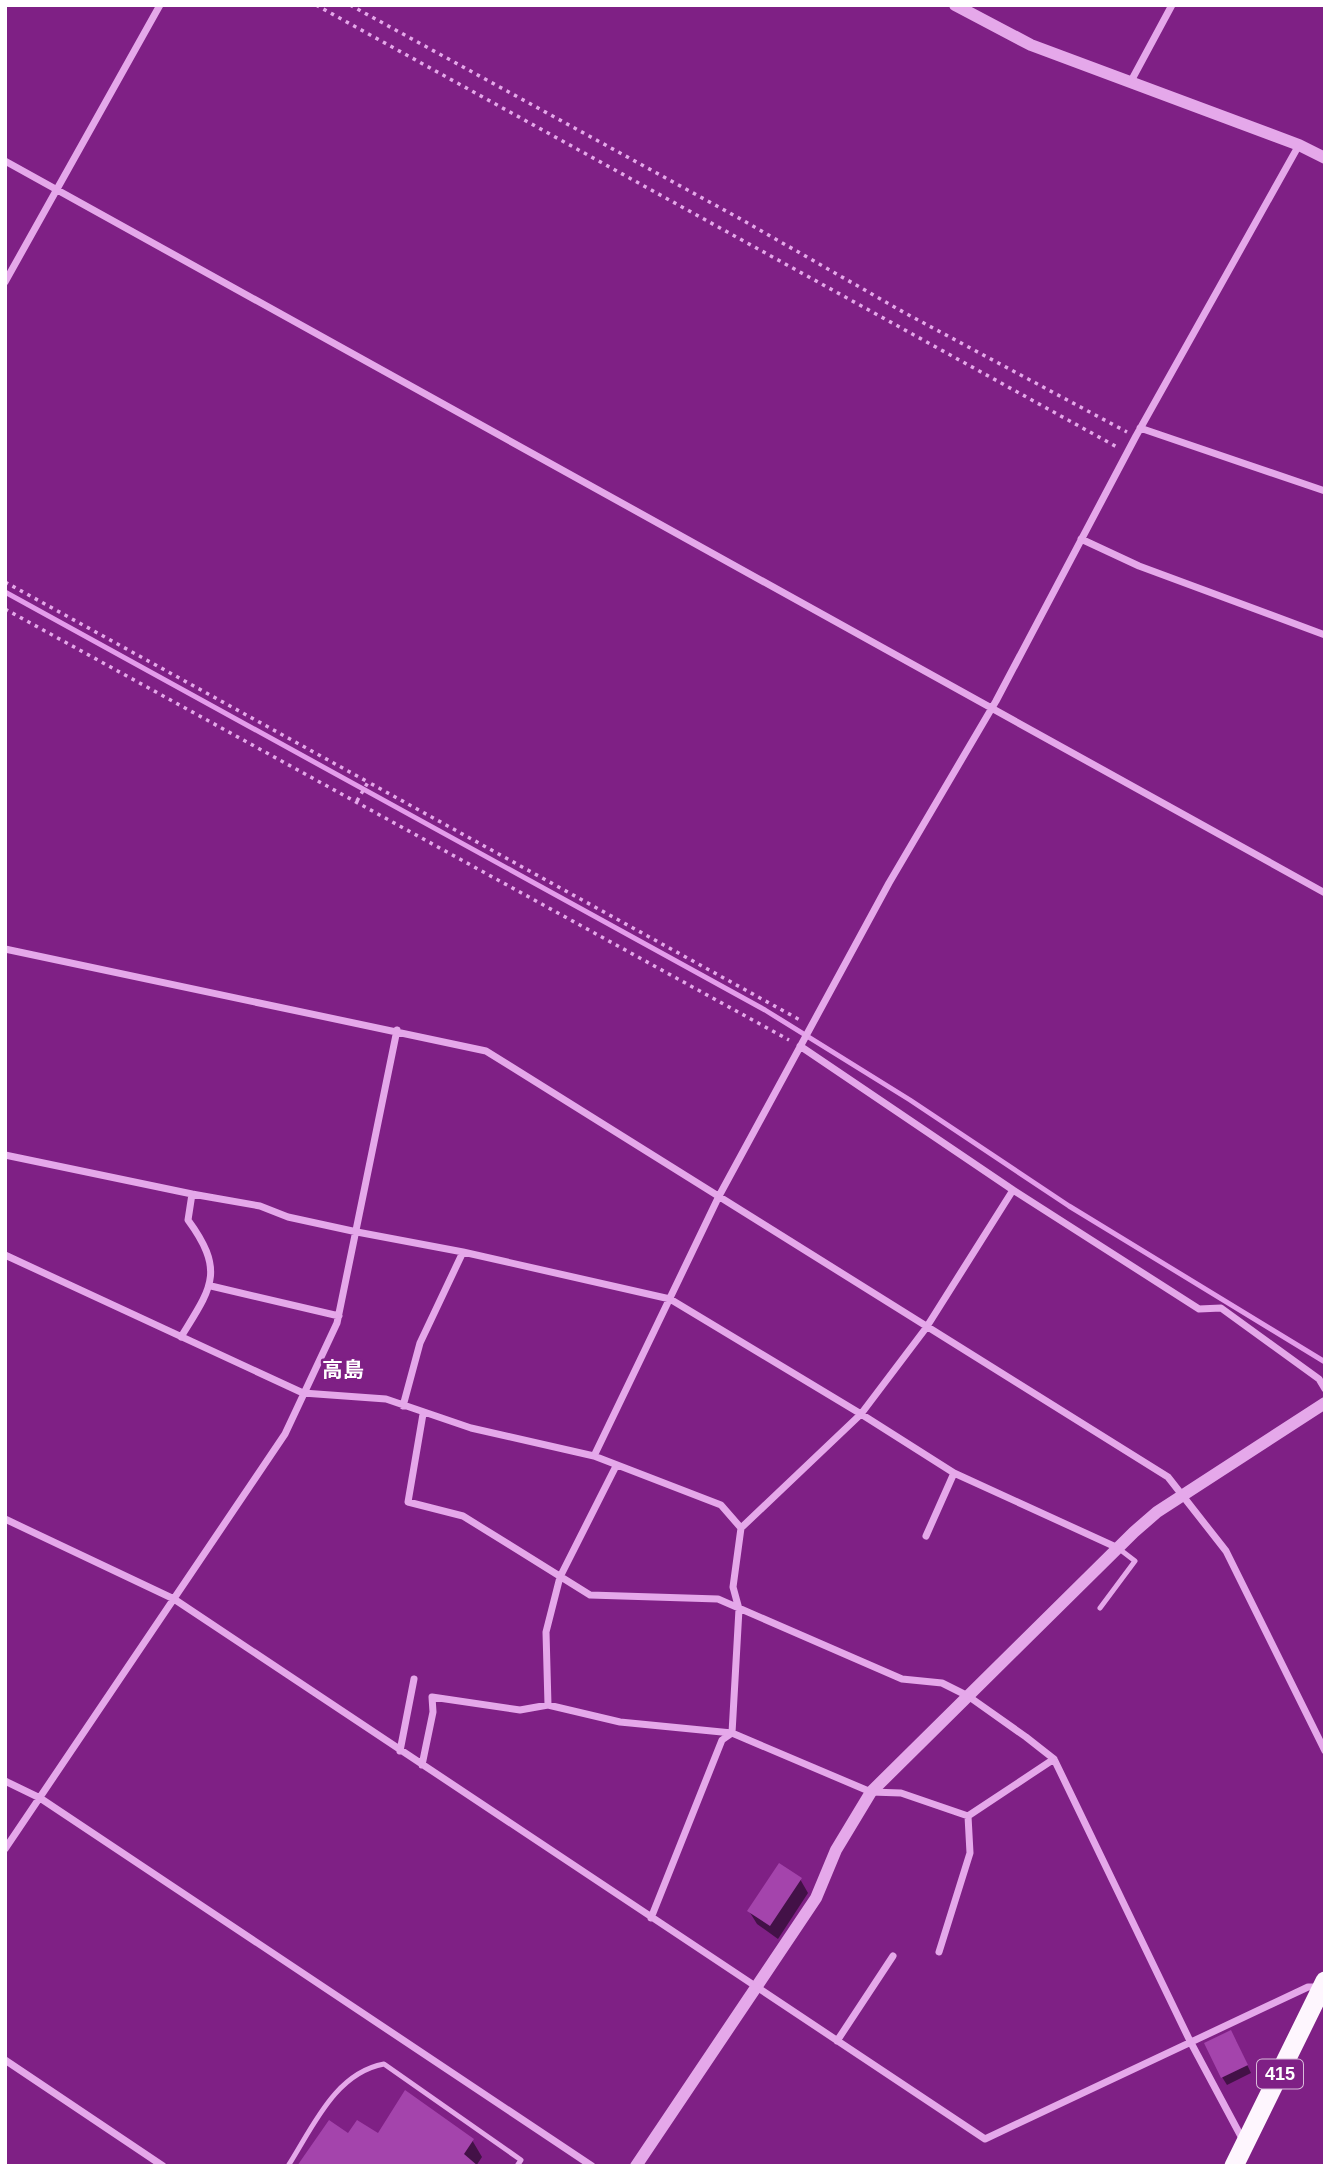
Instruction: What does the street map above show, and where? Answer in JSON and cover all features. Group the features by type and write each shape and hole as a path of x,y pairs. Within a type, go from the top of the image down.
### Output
{"highway":[{"name":"415","path":"1234,2166 1323,1984"}],"street":[{"path":"5,282 160,5"},
{"path":"955,5 1031,46 1299,145 1325,158"},
{"path":"1130,83 1172,5"},
{"path":"594,1456 719,1196 889,883 991,709 1127,452 1299,145"},
{"path":"5,161 1325,894"},
{"path":"1138,432 1325,491"},
{"path":"1080,539 1139,566 1325,635"},
{"path":"5,949 486,1051 1168,1477 1184,1494 1226,1551 1325,1751"},
{"path":"5,1849 285,1434 339,1316 397,1030"},
{"path":"800,1046 1013,1190 1199,1309 1221,1308 1318,1379 1325,1389"},
{"path":"5,1155 260,1206 288,1217 463,1252 670,1299 954,1473 1118,1548"},
{"path":"651,1918 722,1740 732,1732 739,1609 733,1587 741,1528 861,1414 926,1328 1013,1190"},
{"path":"181,1337 213,1278 208,1256 188,1220 192,1194"},
{"path":"403,1406 419,1343 463,1252"},
{"path":"5,1255 303,1393 386,1399 423,1414 594,1456 721,1505 741,1528"},
{"path":"211,1286 339,1316"},
{"path":"636,2166 817,1898 836,1850 871,1792 1157,1512 1325,1403"},
{"path":"423,1414 408,1502 463,1516 590,1595 718,1599 902,1679 942,1683 968,1696 1054,1759 1190,2040 1246,2145"},
{"path":"548,1705 546,1632 560,1577 615,1466"},
{"path":"926,1536 954,1473"},
{"path":"5,1519 174,1599 985,2139 1190,2040 1308,1987 1323,1984"},
{"path":"400,1751 414,1679"},
{"path":"422,1765 433,1712 432,1697 520,1710 548,1705 620,1722 732,1732 871,1792 901,1793 968,1815"},
{"path":"968,1815 1054,1759"},
{"path":"5,1781 40,1798 592,2166"},
{"path":"939,1952 970,1853 968,1815"},
{"path":"837,2041 893,1955"},
{"path":"5,2060 163,2166"}],"lane":[{"path":"1100,1608 1135,1561 1118,1548"},
{"path":"288,2166 333,2096 351,2076 366,2067 384,2064 521,2160 517,2166"}],"path":[{"path":"316,5 1127,452"},
{"path":"350,5 977,352 1138,432"},
{"path":"5,582 811,1026"},
{"path":"5,609 800,1046"},
{"path":"357,801 368,782"}],"building":[{"path":"779,1863 802,1878 770,1926 747,1911"},
{"path":"1231,2030 1248,2065 1221,2078 1204,2043"},
{"path":"405,2090 474,2139 464,2154 478,2166 297,2166 329,2120 348,2133 357,2120 378,2133"}],"waterway":[{"path":"5,592 765,1010 910,1100 1069,1206 1325,1362"}],"district":[{"name":"高島","path":"343,1369"}]}
